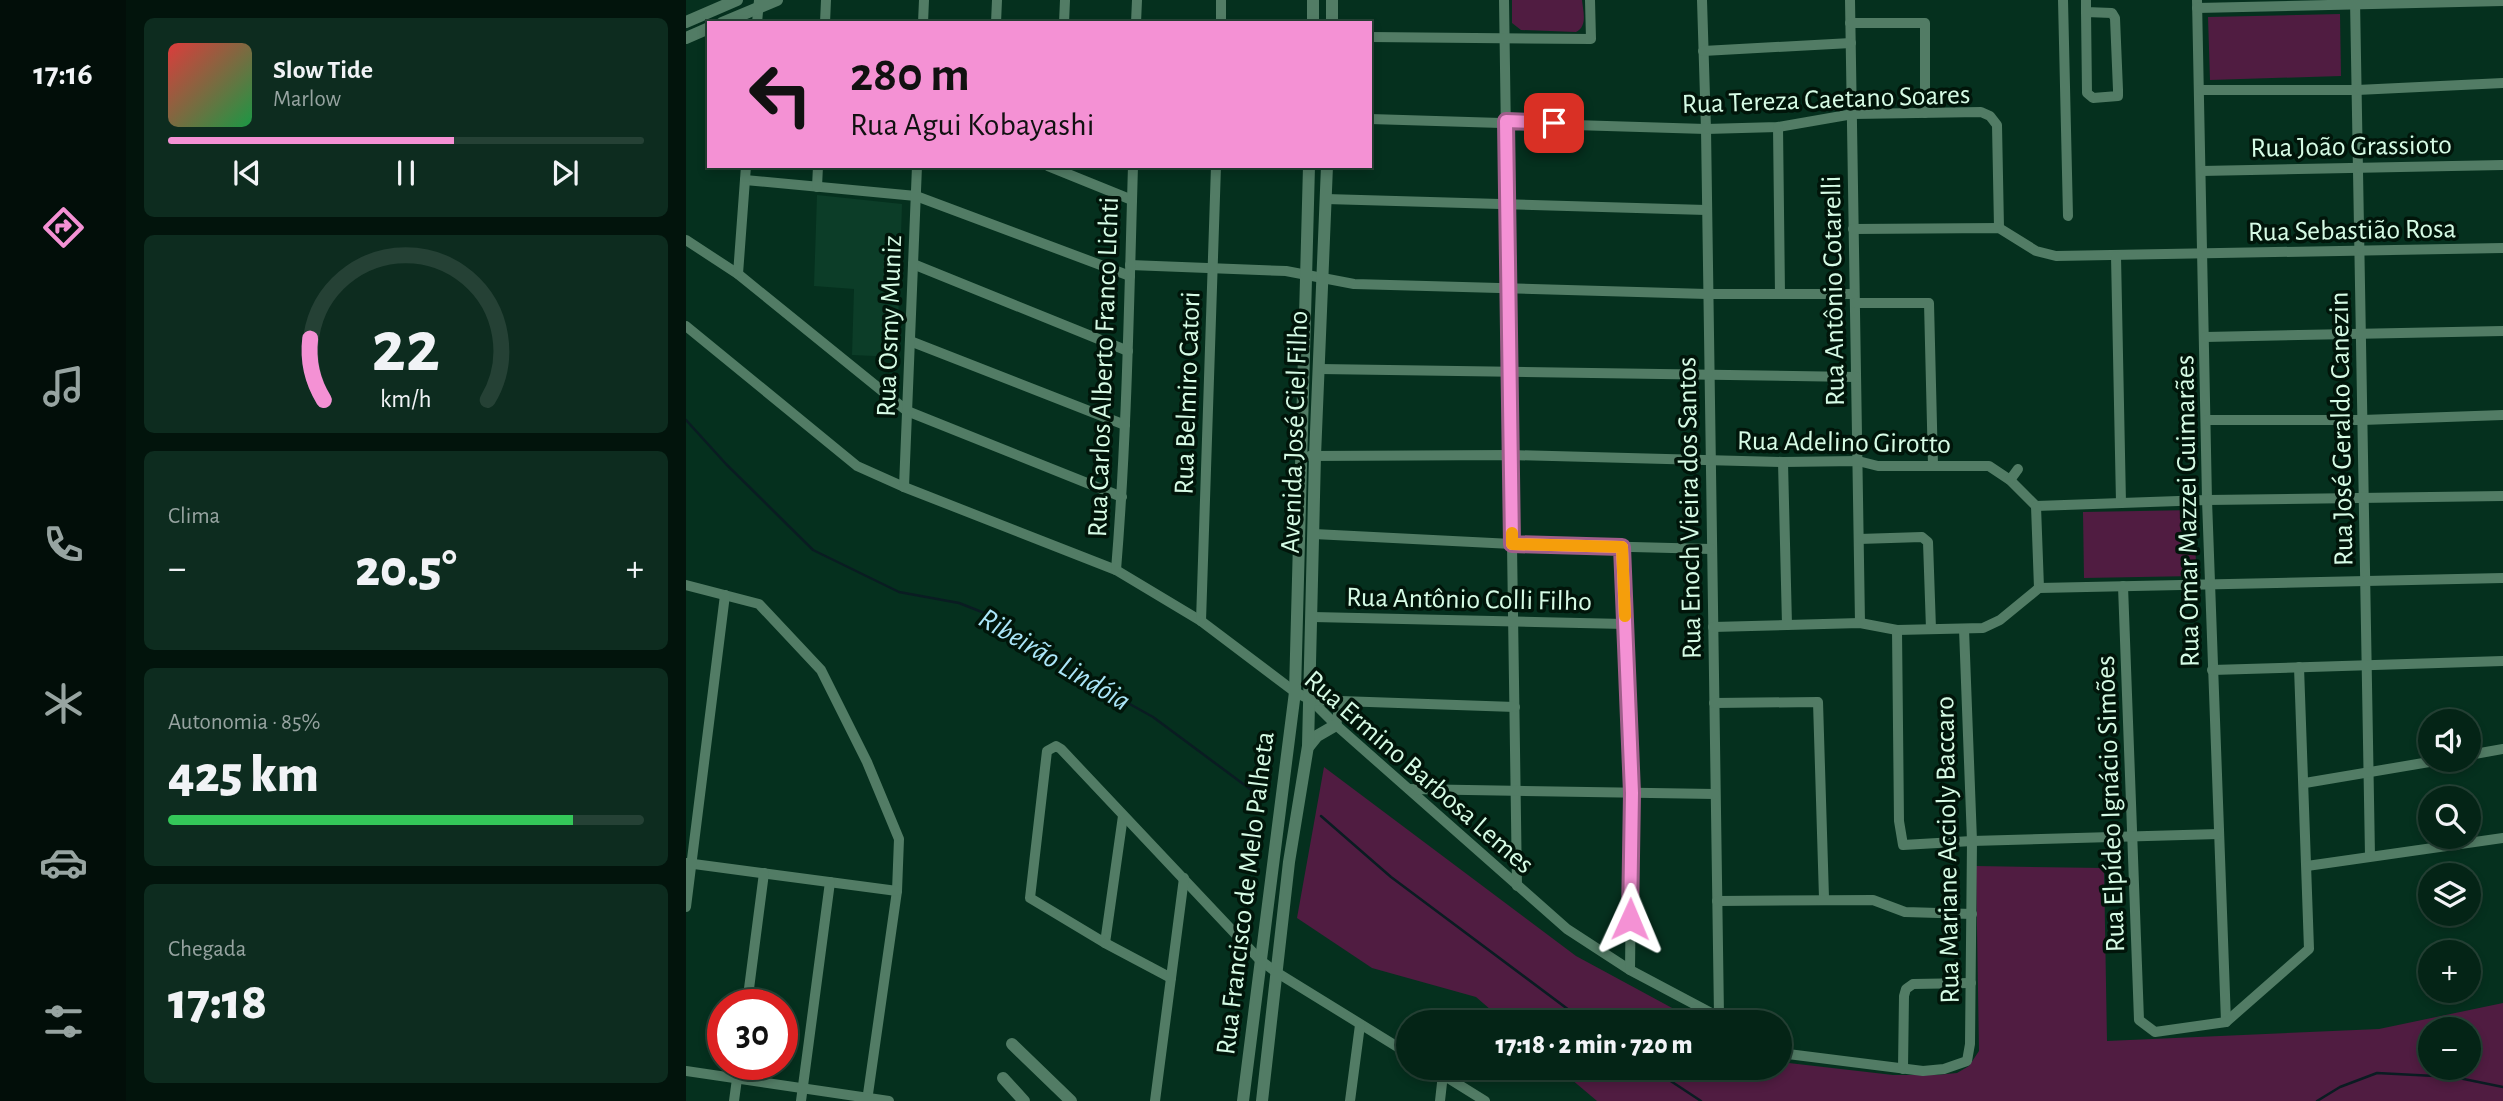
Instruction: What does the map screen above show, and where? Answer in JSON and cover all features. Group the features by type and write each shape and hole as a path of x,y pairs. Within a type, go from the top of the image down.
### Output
{"street":[{"path":"686,22 737,0"},
{"path":"726,21 758,4 777,0"},
{"path":"825,21 826,0"},
{"path":"923,21 924,0"},
{"path":"996,21 997,0"},
{"path":"1064,21 1065,0"},
{"path":"1136,21 1137,0"},
{"path":"1221,21 1222,0"},
{"path":"1313,0 1313,21"},
{"path":"1332,0 1332,21"},
{"path":"1504,0 1517,886"},
{"path":"1372,37 1591,39 1590,0"},
{"name":"Rua Enoch Vieira dos Santos","path":"1702,0 1717,901 1723,1010"},
{"name":"Rua Antônio Cotarelli","path":"1850,0 1860,623"},
{"path":"2063,0 2068,216"},
{"path":"2086,0 2086,12 2087,93 2093,98 2114,98 2118,96 2115,19 2112,13 2106,11 2086,12"},
{"path":"2197,4 2503,1"},
{"name":"Rua José Geraldo Canezin","path":"2355,2 2370,856"},
{"name":"Rua Omar Mazzei Guimarães","path":"2197,4 2207,500 2226,1022"},
{"path":"1850,23 1925,23 1925,113"},
{"path":"686,38 707,29"},
{"path":"1703,51 1851,43"},
{"path":"2200,90 2357,90 2503,83"},
{"name":"Rua Tereza Caetano Soares","path":"1372,119 1706,129 1778,127 1853,114 1980,112 1990,116 1997,125 1999,228"},
{"path":"1778,127 1780,294"},
{"name":"Rua João Grassioto","path":"2200,171 2503,165"},
{"path":"738,274 746,168"},
{"path":"817,187 818,168"},
{"name":"Rua Osmy Muniz","path":"904,487 917,168"},
{"path":"1056,168 1132,200"},
{"name":"Rua Carlos Alberto Franco Lichti","path":"1116,570 1122,497 1133,168"},
{"name":"Rua Belmiro Catori","path":"1201,621 1216,168"},
{"name":"Avenida José Ciel Filho","path":"1295,692 1299,456 1309,168"},
{"name":"Avenida José Ciel Filho","path":"1311,701 1315,456 1327,168"},
{"path":"745,180 916,196 1130,276"},
{"path":"1326,199 1706,210"},
{"path":"1853,229 1999,228"},
{"name":"Rua Sebastião Rosa","path":"1999,228 2045,255 2203,255 2503,248"},
{"path":"686,240 738,274 907,411 1122,497"},
{"path":"2116,256 2121,503"},
{"path":"913,264 1128,351"},
{"path":"1130,265 1305,273 1354,284 1509,290 1780,294 1928,303 1933,466"},
{"name":"Rua Ermino Barbosa Lemes","path":"686,326 857,466 1116,570 1201,621 1295,692 1311,701 1567,929 1630,970 1707,1010"},
{"path":"2205,337 2503,331"},
{"path":"910,341 1125,425"},
{"path":"1320,369 1856,377"},
{"path":"2207,420 2362,420 2503,415"},
{"name":"Rua Adelino Girotto","path":"1299,456 1511,455 1783,462 1858,461 1878,466 1989,466 2005,476"},
{"path":"1783,462 1787,625"},
{"path":"2014,466 2005,476 2036,506 2039,588"},
{"path":"2036,506 2207,500 2503,496"},
{"path":"1314,534 1512,544 1712,548"},
{"path":"1859,539 1922,537 1928,542 1931,629"},
{"path":"1622,547 1632,793 1630,970"},
{"path":"1713,627 1860,623 1897,630 1983,628 1994,624 2039,588 2503,578"},
{"path":"686,585 759,604 821,670 867,762 900,839 897,891 868,1099"},
{"name":"Rua Elpídeo Ignácio Simões","path":"2123,586 2139,1020 2155,1032 2226,1022"},
{"path":"686,907 689,863 725,595"},
{"name":"Rua Antônio Colli Filho","path":"1312,617 1625,624"},
{"name":"Rua Mariane Accioly Baccaro","path":"1903,1069 1938,1070 1960,1065 1967,1061 1970,1054 1972,841 1964,629"},
{"path":"1897,630 1903,845 2219,834"},
{"path":"2212,670 2503,661"},
{"path":"2226,1022 2309,949 2299,667"},
{"name":"Rua Francisco de Melo Palheta","path":"1242,1101 1295,692"},
{"path":"1311,701 1514,707"},
{"name":"Rua Francisco de Melo Palheta","path":"1262,1101 1289,862 1308,746 1311,701"},
{"path":"1308,746 1317,736 1336,725 1339,709 1345,702"},
{"path":"1714,703 1818,702 1824,898"},
{"path":"1171,978 1105,943 1030,898 1047,751 1052,747 1061,748 1260,960 1396,1047"},
{"path":"2481,753 2503,749"},
{"path":"2305,783 2418,763"},
{"path":"1409,789 1716,794"},
{"path":"1105,943 1123,816"},
{"path":"2307,866 2503,838"},
{"path":"689,863 897,891"},
{"path":"749,989 764,873"},
{"path":"1155,1101 1184,878"},
{"path":"801,1101 830,882"},
{"path":"1717,901 1824,898 1873,900 1905,912 1972,914"},
{"path":"1792,1055 1903,1069 1906,989 1913,984 1971,983"},
{"path":"1350,1101 1360,1026"},
{"path":"1012,1044 1071,1101"},
{"path":"686,1071 707,1074"},
{"path":"1003,1078 1024,1101"},
{"path":"734,1101 737,1080"},
{"path":"750,1080 889,1101"},
{"path":"1440,1101 1442,1080"},
{"path":"1452,1080 1485,1101"}],"shaded area":[{"path":"1512,0 1582,0 1582,26 1576,32 1521,30 1512,23"},
{"path":"2340,14 2341,76 2210,80 2208,17"},
{"path":"817,195 902,204 897,357 852,355 854,289 814,286"},
{"path":"2195,510 2196,576 2084,578 2083,512"},
{"path":"1324,767 1576,956 1676,1010 1491,1010 1476,997 1372,968 1297,918"},
{"path":"1976,866 2104,868 2107,1041 2379,1029 2418,1021 2418,1080 2481,1080 2481,1017 2436,1017 2503,1003 2503,1101 1597,1101 1572,1080 1792,1080 1792,1063 1893,1075 1957,1073 1969,1066 1979,1051"}],"waterway":[{"name":"Ribeirão Lindóia","path":"686,420 726,464 813,550 899,592 959,603 987,614 1067,669 1153,717 1254,792"},
{"name":"Ribeirão Lindóia","path":"1321,816 1391,877 1569,1010"},
{"name":"Ribeirão Lindóia","path":"2317,1101 2340,1087 2377,1073 2454,1077 2503,1087"},
{"name":"Ribeirão Lindóia","path":"1669,1080 1701,1101"}],"slow traffic":[{"path":"1512,533 1512,544 1622,547 1625,616"}],"route":[{"path":"1554,123 1506,121 1512,544 1622,547 1632,793 1630,919"}]}
